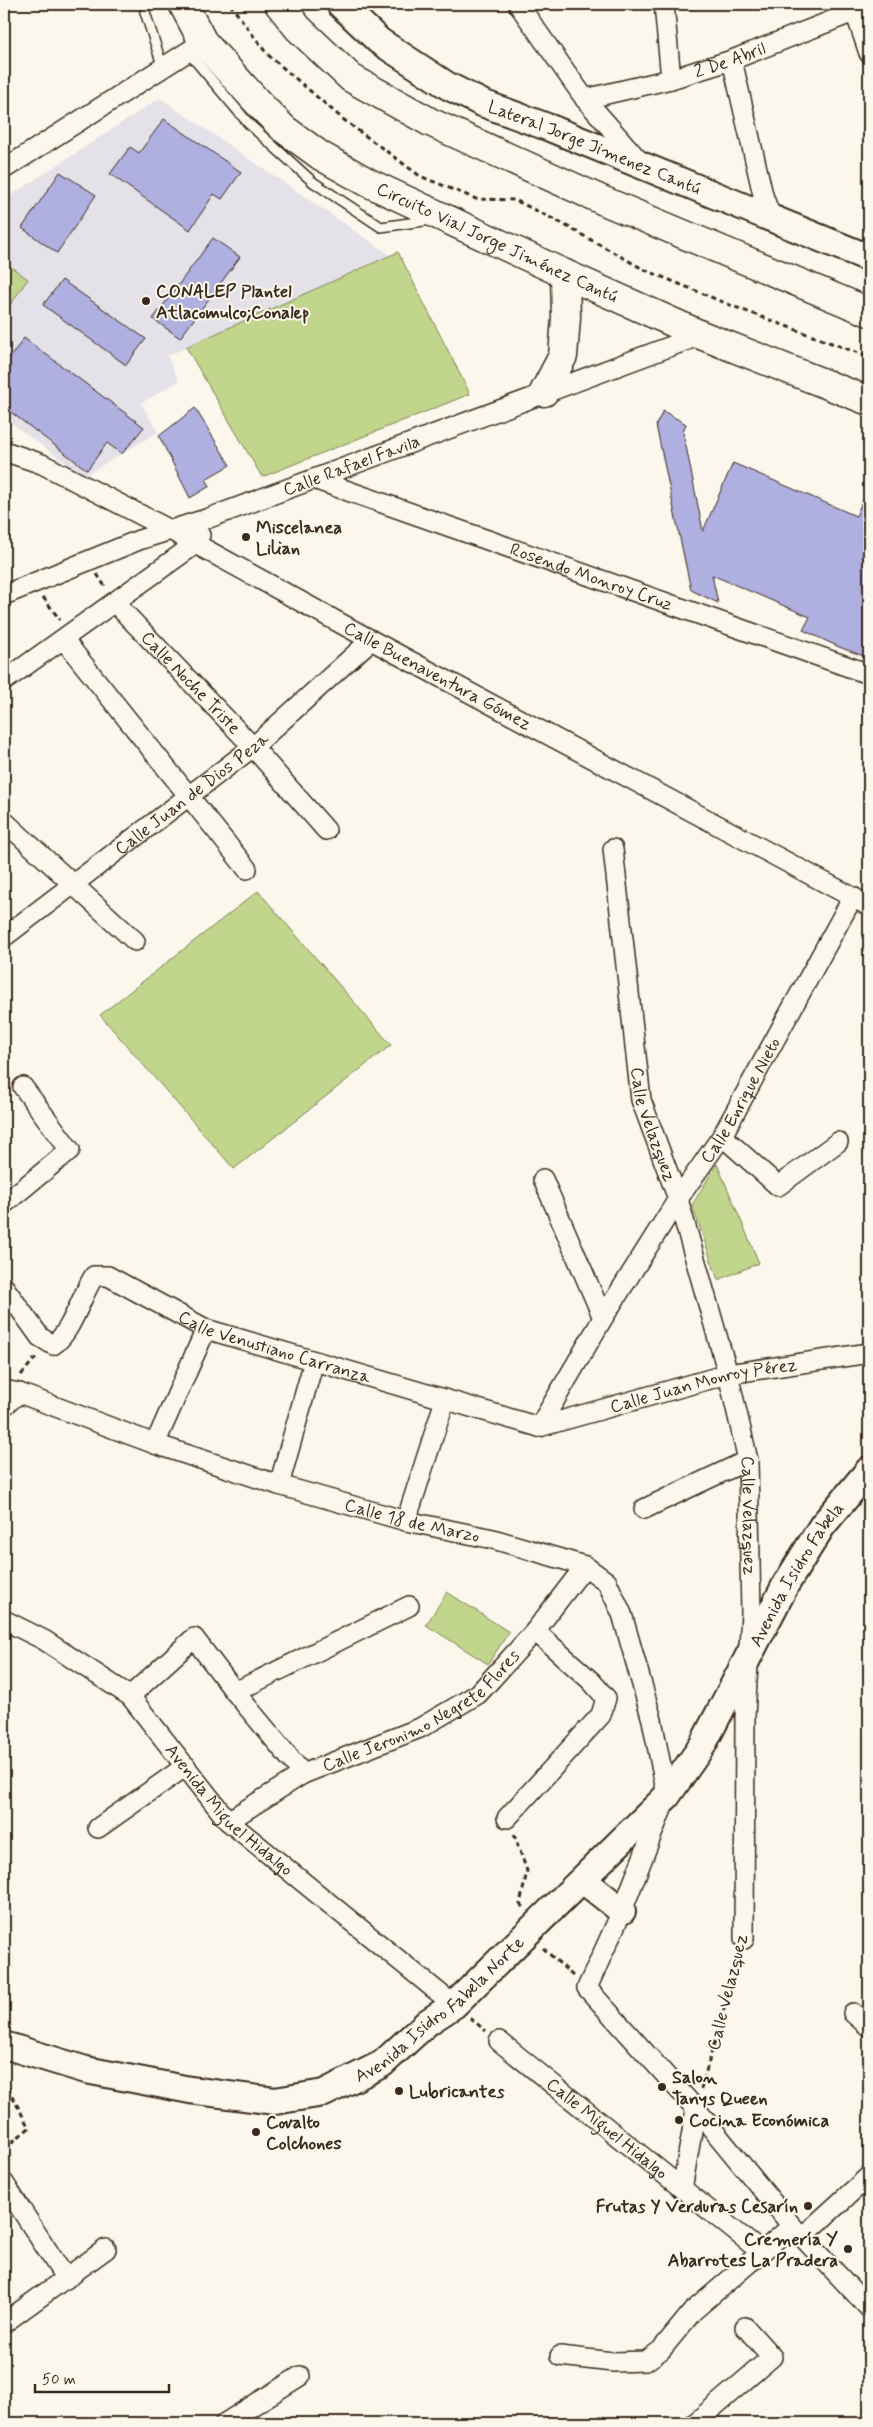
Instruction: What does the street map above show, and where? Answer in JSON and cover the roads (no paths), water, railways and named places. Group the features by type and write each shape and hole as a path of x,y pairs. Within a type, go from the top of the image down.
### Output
{"main road":[{"name":"Circuito Vial Jorge Jiménez Cantú","path":"183,4 196,47 284,129 321,156 370,184 700,335 869,402"},
{"path":"279,4 298,28 351,78 430,122 604,202 869,312"},
{"name":"Lateral Jorge Jimenez Cantú","path":"340,4 379,41 448,86 482,103 550,128 869,258"},
{"path":"544,392 563,356 566,318 565,274"},
{"name":"Avenida Isidro Fabela","path":"748,1658 786,1584 822,1526 869,1470"},
{"name":"Avenida Isidro Fabela Norte","path":"4,2045 86,2070 190,2090 275,2101 324,2093 382,2064 428,2022 454,2005 667,1796 702,1746 748,1658"},
{"path":"583,1880 622,1911"}],"street":[{"path":"518,4 585,99 644,167"},
{"path":"664,4 671,80"},
{"path":"862,9 869,53"},
{"name":"2 De Abril","path":"585,99 671,80 732,60 862,9"},
{"path":"4,169 196,47"},
{"path":"732,60 764,195 772,220"},
{"name":"Calle Rafael Favila","path":"4,595 139,540 209,518 700,335"},
{"name":"Calle Buenaventura Gómez","path":"4,451 42,464 172,531 194,545 861,901"},
{"name":"Rosendo Monroy Cruz","path":"314,479 869,674"},
{"path":"4,681 116,603 194,545 209,518"},
{"name":"Calle Noche Triste","path":"116,603 253,747 326,830"},
{"path":"67,637 247,869"},
{"name":"Calle Juan de Dios Peza","path":"4,937 253,747 371,640"},
{"path":"4,821 135,941"},
{"name":"Calle Velazquez","path":"613,849 642,1100 678,1198 728,1374 748,1460 751,1613 745,1716 744,1939"},
{"name":"Calle Enrique Nieto","path":"539,1427 603,1318 678,1198 722,1136 861,901"},
{"path":"4,1204 70,1150 23,1087"},
{"path":"722,1136 778,1186 838,1142"},
{"path":"543,1179 603,1318"},
{"name":"Calle Venustiano Carranza","path":"4,1287 40,1337 51,1344 62,1339 85,1289 94,1276 108,1276 206,1329 539,1427"},
{"path":"156,1444 206,1329"},
{"name":"Calle Juan Monroy Pérez","path":"539,1427 728,1374 869,1353"},
{"path":"279,1485 314,1361"},
{"name":"Calle 18 de Marzo","path":"9,1395 279,1485 406,1521 493,1539 585,1566 607,1582 622,1614 652,1720 667,1796"},
{"path":"406,1521 445,1400"},
{"path":"644,1509 748,1460"},
{"name":"Calle Jeronimo Negrete Flores","path":"228,1821 303,1774 420,1728 478,1694 535,1631 585,1566"},
{"path":"235,1692 409,1606"},
{"name":"Avenida Miguel Hidalgo","path":"4,1620 44,1640 130,1696 228,1821 454,2005"},
{"path":"507,1818 601,1715 606,1698 591,1681 535,1631"},
{"path":"130,1696 194,1638 235,1692 303,1774"},
{"path":"98,1828 186,1766"},
{"path":"667,1796 622,1911 587,1988 696,2109 797,2231 869,2308"},
{"path":"853,2013 869,2027"},
{"name":"Calle Miguel Hidalgo","path":"499,2041 761,2252"},
{"path":"682,2189 696,2109"},
{"path":"560,2356 613,2362 646,2361 661,2350 693,2312 761,2252 797,2231 869,2176"},
{"path":"4,2183 66,2279"},
{"path":"4,2323 106,2249"},
{"path":"695,2423 772,2357 745,2326"},
{"path":"225,2423 300,2376"}],"lane":[{"path":"145,12 163,68"}],"place":[{"name":"CONALEP Plantel Atlacomulco;Conalep","path":"146,301"},
{"name":"Miscelanea Lilian","path":"246,537"},
{"name":"Salon Tanys Queen","path":"662,2087"},
{"name":"Lubricantes","path":"399,2091"},
{"name":"Cocina Económica","path":"679,2120"},
{"name":"Covalto Colchones","path":"256,2132"},
{"name":"Frutas Y Verduras Cesarín","path":"808,2206"},
{"name":"Cremería Y Abarrotes La Pradera","path":"848,2249"}]}
